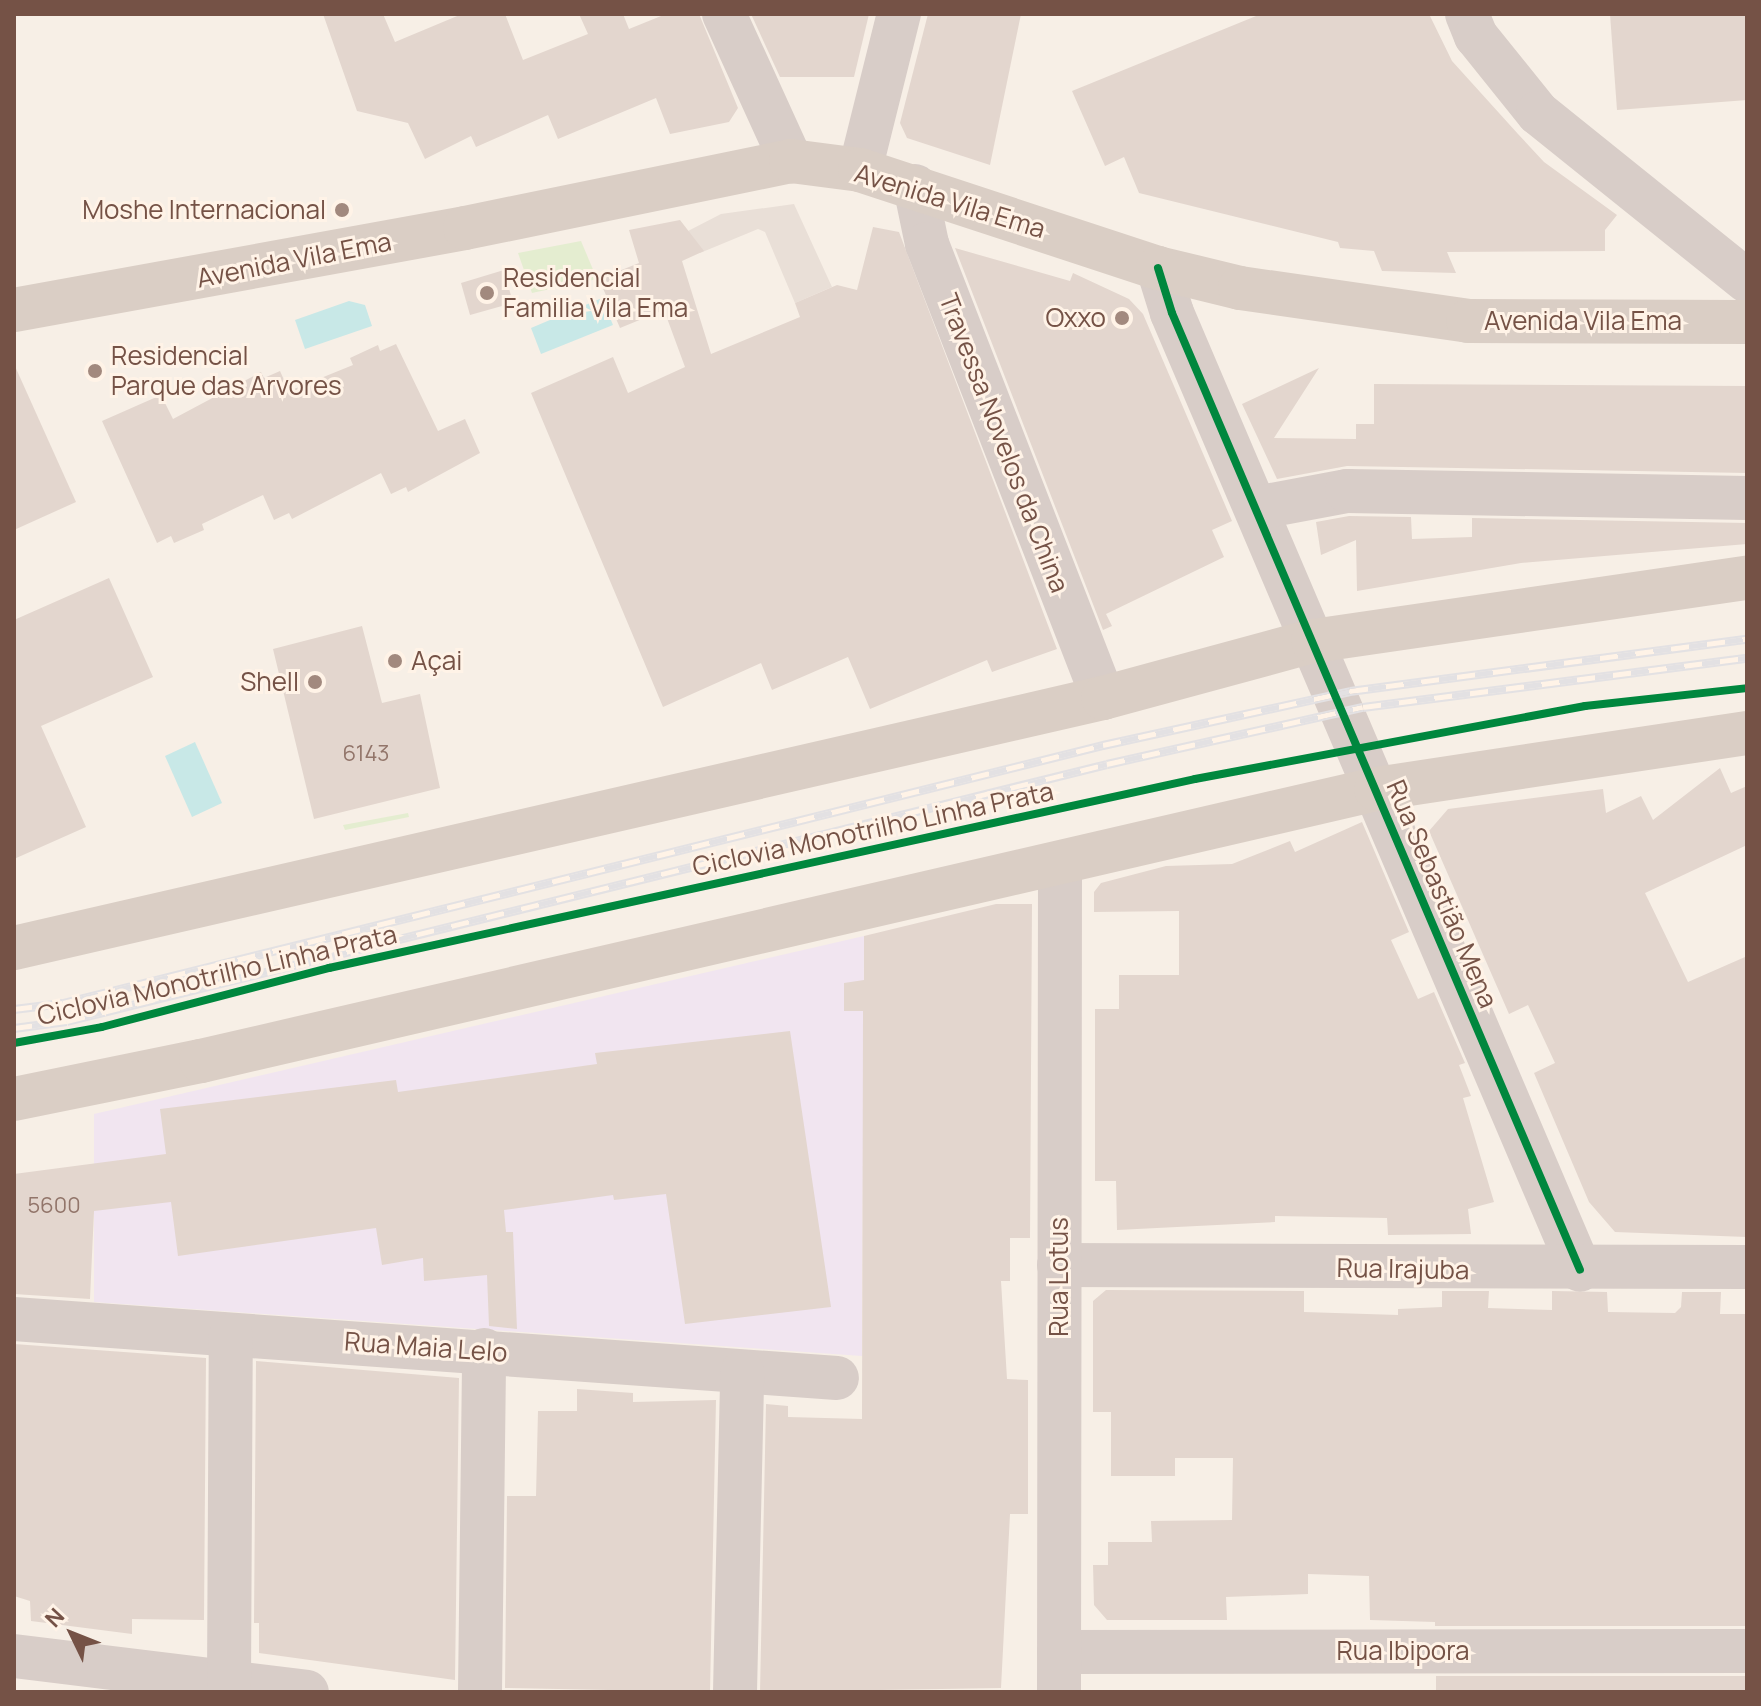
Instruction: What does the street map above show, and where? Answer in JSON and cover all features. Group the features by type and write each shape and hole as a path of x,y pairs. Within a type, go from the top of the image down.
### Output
{"main road":[{"name":"Avenida Vila Ema","path":"14,310 465,228 791,161 860,170 1158,268 1240,288 1468,321 1747,322"},
{"path":"14,948 1103,698 1313,641 1747,578"},
{"path":"14,1099 1376,789 1747,733"}],"street":[{"path":"724,14 791,161"},
{"path":"860,170 899,14"},
{"path":"1467,14 1476,36 1538,113 1747,281"},
{"name":"Travessa Novelos da China","path":"915,186 927,244 1103,698"},
{"name":"Rua Sebastião Mena","path":"1158,268 1256,508 1580,1270"},
{"path":"1256,508 1347,491 1747,498"},
{"name":"Rua Lotus","path":"1059,1672 1060,863"},
{"name":"Rua Irajuba","path":"1059,1265 1580,1270 1747,1267"},
{"name":"Rua Maia Lelo","path":"14,1319 231,1336 484,1350 837,1378"},
{"path":"229,1682 231,1336"},
{"path":"480,1692 484,1350"},
{"path":"735,1692 742,1372"},
{"name":"Rua Ibipora","path":"1059,1672 1747,1651"},
{"path":"14,1656 307,1692"}],"shaded area":[{"path":"794,204 832,287 795,303 765,232 758,229 700,253 688,231 721,214"},
{"path":"864,936 862,1356 94,1302 94,1114"}],"green space":[{"path":"581,241 597,279 532,293 518,253"},
{"path":"408,813 409,817 345,830 343,825"}],"water":[{"path":"602,298 613,325 541,354 531,328"},
{"path":"349,301 365,305 372,326 305,349 295,320"},
{"path":"195,742 222,803 192,817 165,756"}],"building":[{"path":"323,14 383,14 395,42 462,14 505,14 523,60 588,34 579,14 623,14 629,29 666,14 699,14 738,108 729,122 670,134 656,98 558,139 548,115 476,147 471,136 425,159 408,123 357,111"},
{"path":"751,14 869,14 854,77 780,77"},
{"path":"928,14 1021,14 990,165 907,138 900,123"},
{"path":"1261,14 1429,14 1452,61 1544,162 1617,215 1605,230 1605,251 1447,252 1456,273 1382,271 1374,251 1340,248 1338,242 1139,193 1124,157 1105,166 1072,91"},
{"path":"1610,14 1747,14 1747,100 1617,110"},
{"path":"680,220 704,251 682,261 711,354 800,317 795,303 837,285 857,290 873,227 899,232 1057,649 992,672 987,660 870,709 848,657 772,690 761,663 663,707 531,393 613,357 628,393 685,367 664,310 620,328 599,279 639,263 629,230"},
{"path":"955,248 1070,281 1073,273 1129,299 1143,314 1232,521 1212,530 1224,557 1106,614 1112,626 1103,630"},
{"name":"Residencial Familia Vila Ema","path":"504,270 513,303 470,315 461,283"},
{"path":"396,344 438,431 465,419 480,453 408,492 406,487 391,494 381,473 292,519 289,513 274,520 263,495 202,524 204,530 174,543 171,536 157,543 102,421 161,395 173,419 261,372 264,378 280,371 289,391 353,365 350,358 378,345 380,351"},
{"path":"14,364 76,502 14,530"},
{"path":"1319,368 1274,438 1356,439 1356,424 1374,424 1374,384 1747,386 1747,473 1347,466 1277,479 1242,404"},
{"path":"1349,516 1411,517 1412,539 1472,537 1472,518 1747,523 1747,544 1521,563 1357,591 1356,540 1321,555 1316,522"},
{"path":"109,578 153,677 41,726 86,827 14,859 14,620"},
{"name":"Shell","path":"362,626 382,703 420,694 440,788 314,819 273,649"},
{"path":"1720,768 1731,793 1747,786 1747,845 1645,893 1688,982 1745,957 1747,1237 1615,1232 1589,1202 1534,1073 1555,1063 1528,1005 1509,1014 1429,831 1448,809 1603,789 1606,813 1641,796 1653,820"},
{"path":"1362,822 1409,932 1391,940 1418,999 1434,992 1465,1063 1459,1065 1471,1096 1463,1098 1494,1202 1468,1209 1471,1234 1388,1235 1387,1218 1275,1216 1275,1222 1117,1230 1116,1181 1095,1181 1095,1009 1119,1009 1119,975 1179,975 1179,911 1094,912 1094,892 1101,883 1166,866 1232,864 1290,841 1295,852"},
{"path":"996,904 1032,904 1030,1238 1010,1238 1010,1281 1001,1281 1007,1379 1028,1380 1028,1514 1010,1514 1001,1688 760,1692 766,1404 788,1406 788,1417 862,1419 863,1011 844,1011 844,983 864,980 864,936"},
{"path":"790,1031 831,1307 685,1324 666,1194 614,1200 613,1195 504,1210 506,1232 513,1232 517,1329 489,1326 487,1275 424,1281 423,1258 382,1265 376,1228 178,1256 171,1202 94,1211 90,1299 14,1294 14,1174 166,1154 160,1109 396,1080 398,1092 597,1064 595,1053"},
{"path":"1106,1290 1304,1291 1304,1312 1398,1315 1398,1309 1442,1307 1442,1291 1489,1291 1488,1308 1552,1310 1552,1291 1607,1292 1608,1312 1675,1313 1681,1307 1682,1292 1721,1292 1720,1314 1747,1314 1747,1626 1435,1626 1435,1622 1370,1620 1369,1576 1308,1574 1308,1594 1226,1597 1227,1620 1107,1620 1094,1605 1093,1565 1108,1565 1108,1542 1152,1542 1151,1521 1232,1520 1233,1458 1175,1458 1175,1476 1111,1476 1111,1412 1093,1412 1093,1301"},
{"path":"14,1344 206,1358 204,1620 132,1619 132,1634 31,1621 30,1601 14,1596"},
{"path":"256,1361 459,1378 455,1680 259,1653 259,1623 254,1623"},
{"path":"577,1389 633,1393 633,1402 716,1400 710,1692 505,1688 507,1496 536,1496 538,1411 577,1411"},
{"path":"1436,1676 1747,1676 1747,1692 1436,1692"}],"railway":[{"path":"14,1009 63,1003 1103,745 1350,691 1747,639"},
{"path":"14,1028 67,1021 1107,764 1363,707 1747,658"}],"cycle path":[{"path":"1158,268 1172,313 1580,1270"},
{"name":"Ciclovia Monotrilho Linha Prata","path":"14,1043 102,1027 329,968 1195,779 1585,706 1747,688"}],"place":[{"name":"Moshe Internacional","path":"342,210"},
{"name":"Residencial Familia Vila Ema","path":"487,293"},
{"name":"Oxxo","path":"1122,318"},
{"name":"Residencial Parque das Arvores","path":"95,371"},
{"name":"Açai","path":"395,661"},
{"name":"Shell","path":"315,682"}]}
